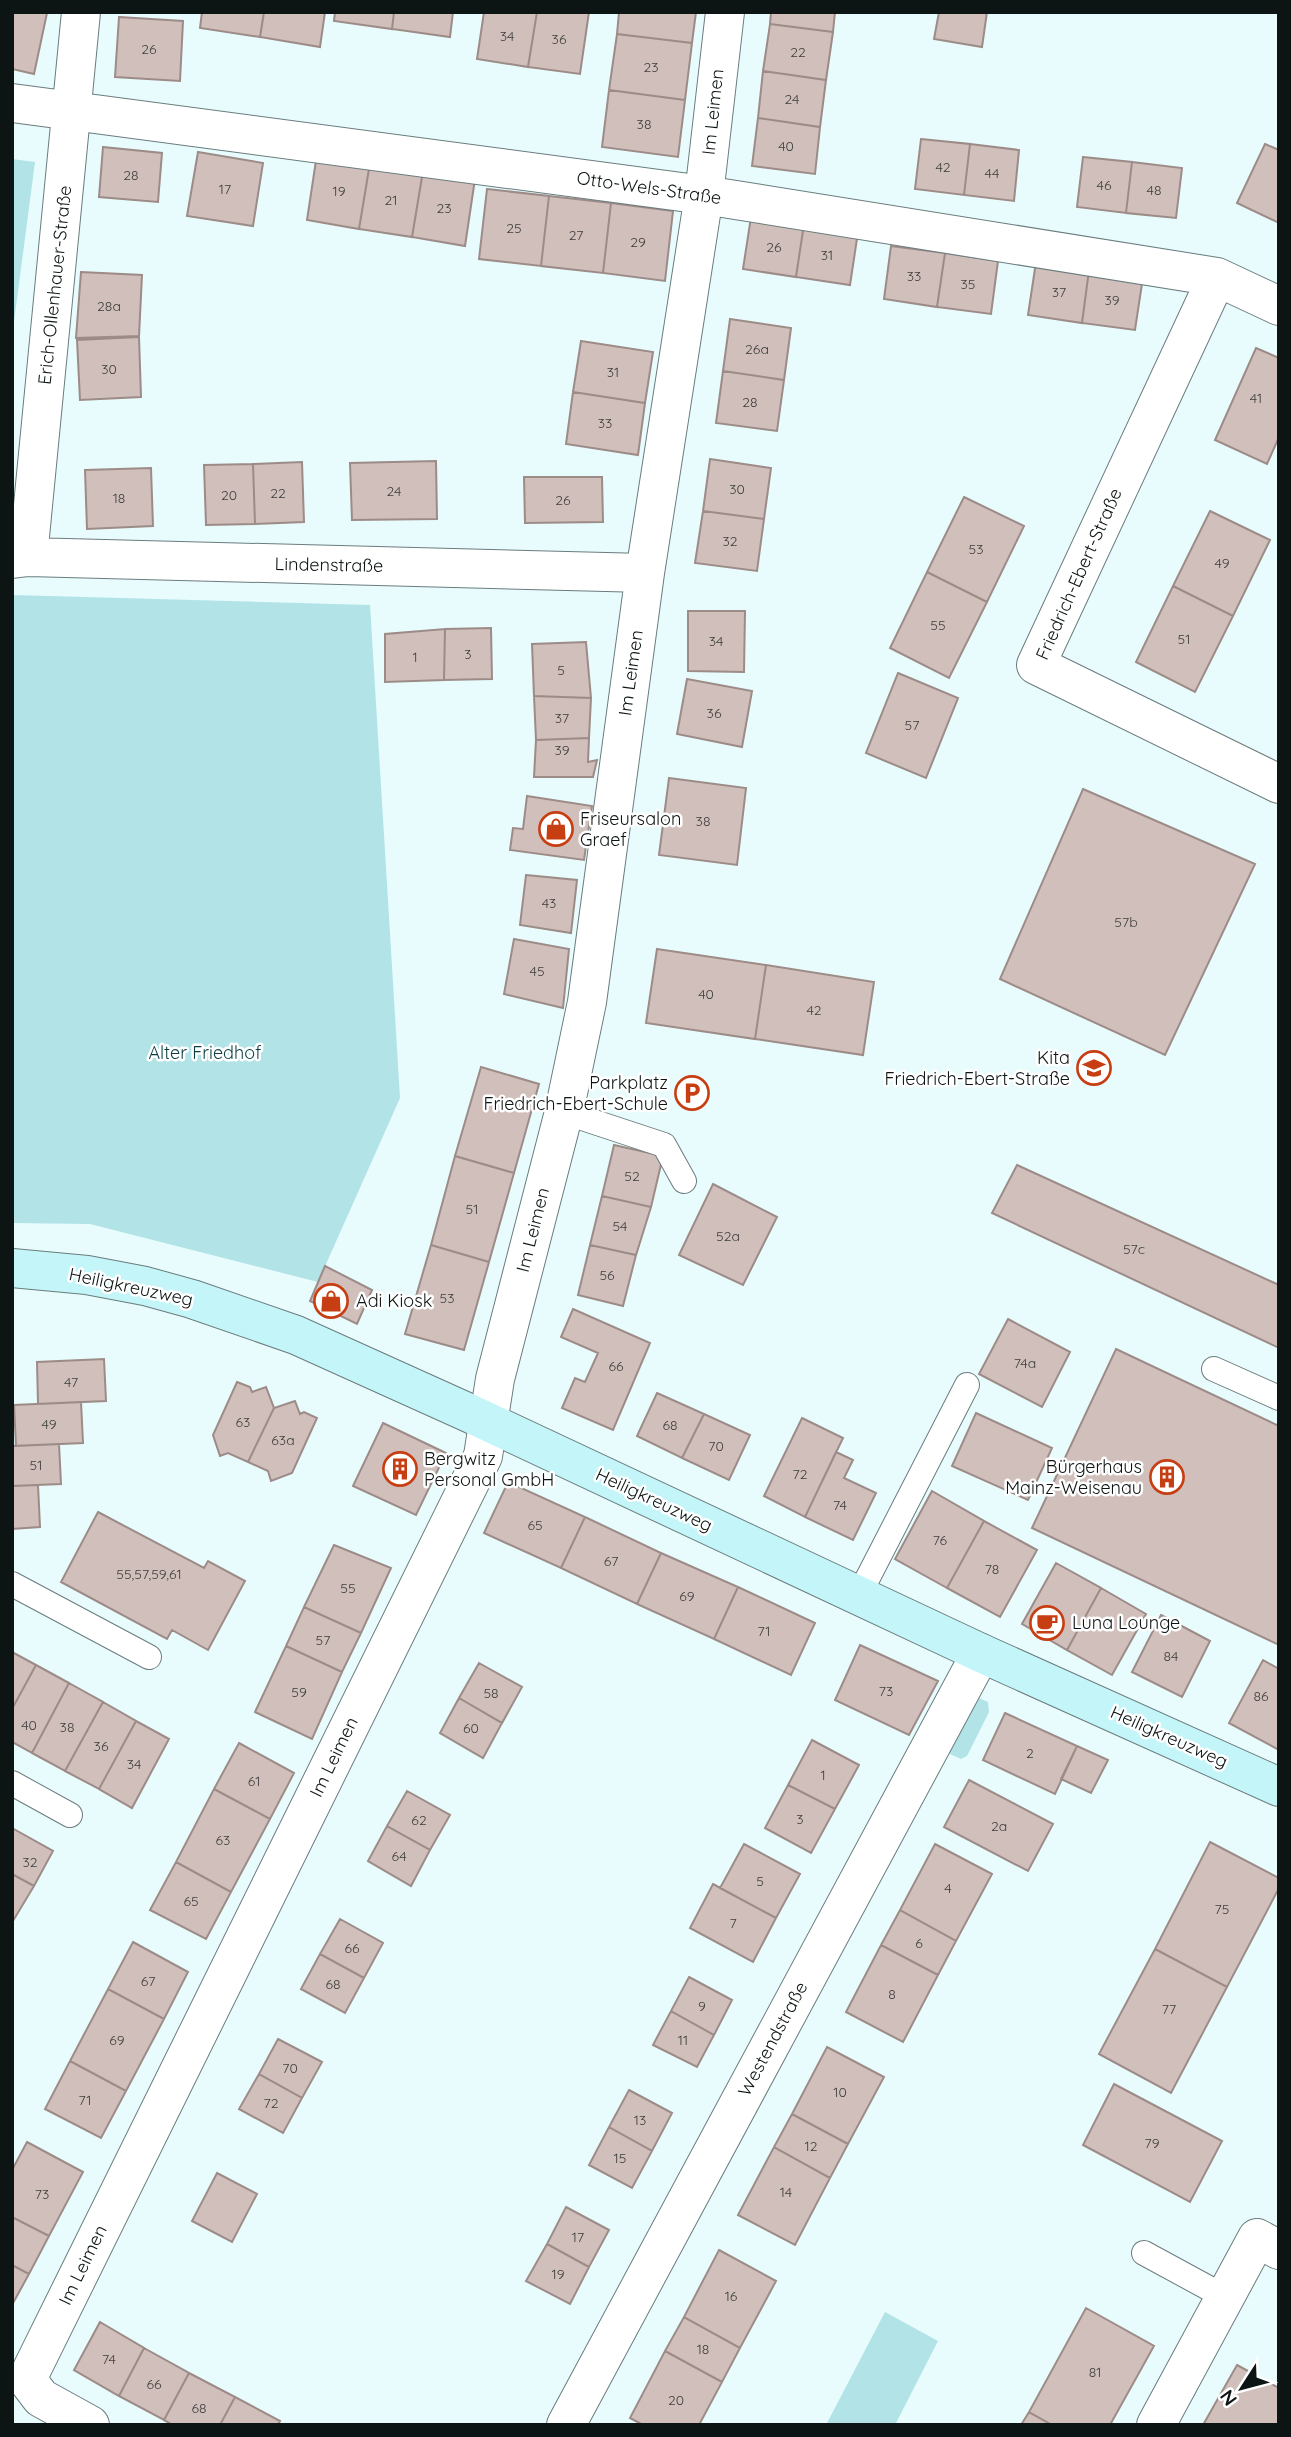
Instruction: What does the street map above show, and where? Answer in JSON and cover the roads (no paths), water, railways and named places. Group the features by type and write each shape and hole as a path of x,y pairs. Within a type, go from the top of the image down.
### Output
{"street":[{"name":"Erich-Ollenhauer-Straße","path":"20,558 72,113 81,12"},
{"name":"Im Leimen","path":"90,2425 41,2398 28,2381 483,1456 486,1423 498,1366 564,1112 587,1002 645,573 704,195 725,12"},
{"name":"Otto-Wels-Straße","path":"12,103 704,195 1217,278 1279,306"},
{"name":"Friedrich-Ebert-Straße","path":"1217,278 1036,665 1279,785"},
{"name":"Lindenstraße","path":"20,558 645,573"},
{"name":"Heiligkreuzweg","path":"12,1268 87,1275 145,1286 242,1315 296,1335 981,1653 1279,1787"},
{"name":"Westendstraße","path":"566,2425 981,1653"},
{"path":"1156,2425 1256,2238 1279,2250"}],"lane":[{"path":"564,1112 664,1145 684,1181"},
{"path":"1214,1369 1279,1398"},
{"path":"859,1595 967,1385"},
{"path":"12,1584 149,1657"},
{"path":"12,1783 70,1815"},
{"path":"1144,2253 1225,2297"}],"place":[{"name":"Friseursalon Graef","path":"556,829"},
{"name":"Kita Friedrich-Ebert-Straße","path":"1094,1068"},
{"name":"Parkplatz Friedrich-Ebert-Schule","path":"692,1093"},
{"name":"Adi Kiosk","path":"331,1301"},
{"name":"Bergwitz Personal GmbH","path":"400,1469"},
{"name":"Bürgerhaus Mainz-Weisenau","path":"1167,1477"},
{"name":"Luna Lounge","path":"1047,1623"}],"park label":[{"name":"Alter Friedhof","path":"205,1053"}]}
